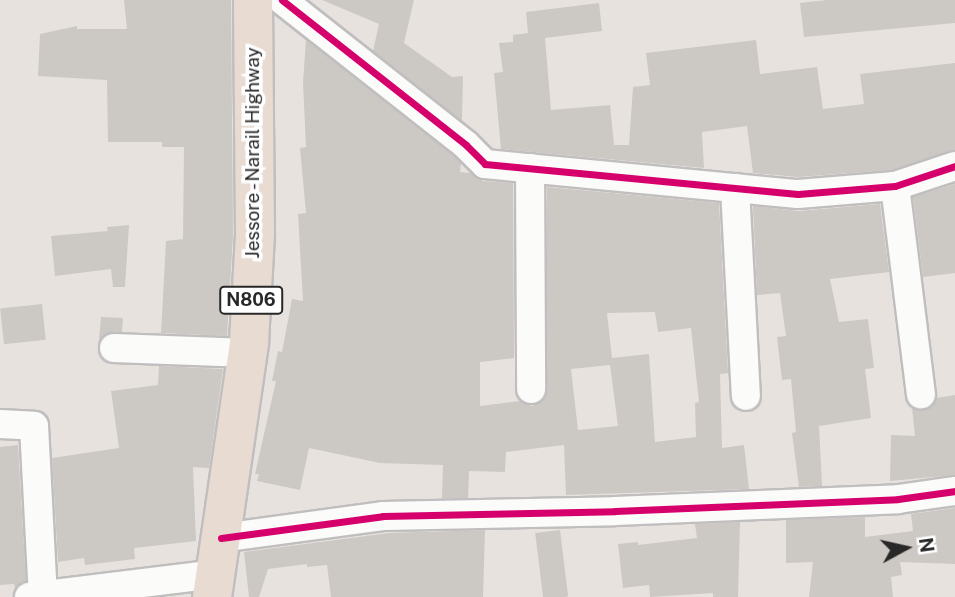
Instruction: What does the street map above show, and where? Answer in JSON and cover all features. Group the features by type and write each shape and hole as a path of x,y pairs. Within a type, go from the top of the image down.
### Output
{"highway":[{"name":"Jessore - Narail Highway","path":"216,570 248,353 255,233 253,0"}],"street":[{"path":"282,0 466,145 485,164 798,194 895,186 955,166"},
{"path":"530,167 531,389"},
{"path":"895,186 921,394"},
{"path":"735,188 746,396"},
{"path":"114,348 248,353"},
{"path":"0,424 34,426 36,596 216,570 383,516 615,511 898,499 955,491"}],"building":[{"path":"124,0 231,0 233,235 227,336 161,333 166,241 183,239 184,147 162,147 162,142 108,142 107,80 38,76 40,34 77,26 77,29 127,29"},
{"path":"322,0 414,0 404,43 452,77 463,76 462,121 373,51 379,24"},
{"path":"827,0 955,0 955,23 804,37 800,3"},
{"path":"599,3 602,31 545,38 551,110 610,105 614,145 629,145 633,87 650,85 646,53 756,40 760,74 817,67 823,109 864,104 860,74 955,63 955,150 892,170 798,177 753,173 747,126 702,132 704,168 501,149 494,73 503,72 499,43 513,42 513,35 528,33 526,12"},
{"path":"306,40 455,157 461,163 460,172 470,173 483,181 513,183 514,358 480,362 480,406 521,401 532,406 546,397 547,187 719,203 728,373 720,374 722,448 744,445 749,489 566,495 564,445 506,452 505,472 469,471 468,498 442,498 443,465 380,463 309,448 300,490 257,481 259,474 255,474 276,381 272,381 278,351 282,352 292,299 303,301 298,214 306,213 300,148 306,147 303,82","holes":["655,312 658,332 691,328 699,402 695,403 696,437 655,442 649,354 612,358 607,313","610,365 618,426 578,430 571,369"]},
{"path":"955,184 955,273 923,277 913,197"},
{"path":"880,204 889,272 830,279 839,322 868,319 874,368 865,369 871,418 819,426 822,486 799,487 792,433 796,432 791,379 782,380 777,337 786,336 780,293 757,295 753,206 799,211"},
{"path":"129,225 125,287 113,287 111,269 55,276 51,236 108,231 107,227"},
{"path":"42,304 46,340 4,344 0,308"},
{"path":"101,317 123,318 122,332 107,333 99,340"},
{"path":"159,366 223,369 209,468 193,467 196,541 134,548 135,559 85,565 84,558 58,562 52,458 119,448 111,391 158,385"},
{"path":"955,395 955,475 890,481 891,435 915,436 912,407 924,410 932,407 937,398"},
{"path":"18,445 26,581 15,587 14,584 0,585 0,447"},
{"path":"955,508 955,564 900,562 902,575 891,577 893,597 809,597 813,562 786,563 786,520 865,517 865,537 913,531 911,514"},
{"path":"740,522 738,597 713,597 713,593 650,597 649,585 623,588 618,544 638,542 638,545 697,538 695,524"},
{"path":"485,530 483,597 331,597 327,565 307,567 307,564 268,569 259,597 249,597 244,552 389,533"},
{"path":"560,530 568,597 543,597 535,533"}],"cycle path":[{"path":"282,0 466,145 485,164 798,194 895,186 955,166"},
{"path":"221,538 383,516 615,511 898,499 955,491"}]}
